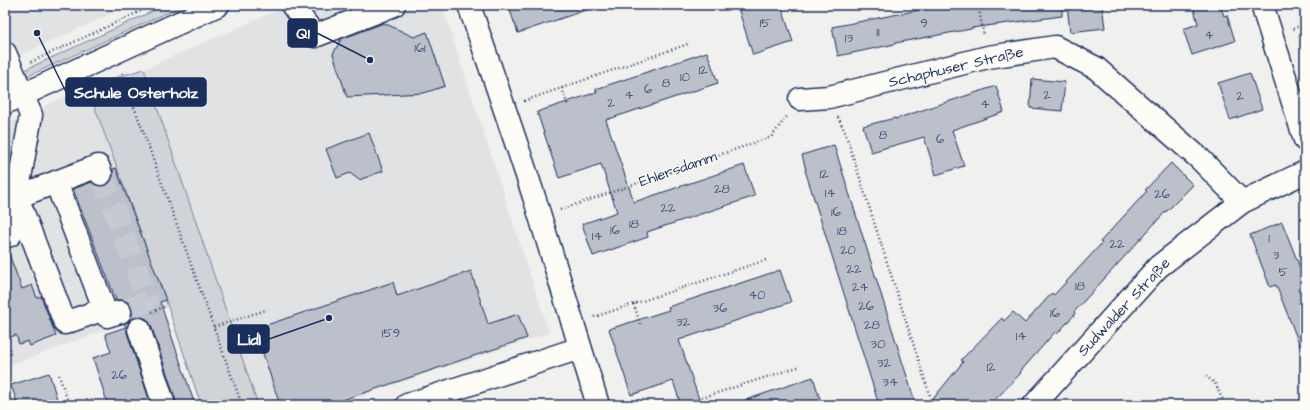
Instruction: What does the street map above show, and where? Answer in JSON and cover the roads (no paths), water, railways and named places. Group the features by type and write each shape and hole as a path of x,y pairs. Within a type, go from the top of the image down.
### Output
{"street":[{"path":"14,99 218,5"},
{"path":"292,5 315,36 394,5"},
{"path":"469,5 540,217 598,405"},
{"path":"1262,5 1305,140"},
{"name":"Schaphuser Straße","path":"800,99 829,97 988,57 1054,47 1096,68 1200,159 1242,202"},
{"path":"5,237 10,235 18,197 31,116 14,99 9,62"},
{"path":"18,197 98,166 101,174"},
{"name":"Sudwalder Straße","path":"1034,405 1158,267 1242,202 1305,172"},
{"path":"18,197 66,324 112,310 56,182"},
{"path":"139,329 164,405"},
{"path":"407,405 580,348"}],"tunnel":[{"path":"101,174 148,301 120,312"}],"place":[{"name":"Schule Osterholz","path":"37,33"},
{"name":"Q1","path":"370,60"},
{"name":"Lidl","path":"329,318"}]}
